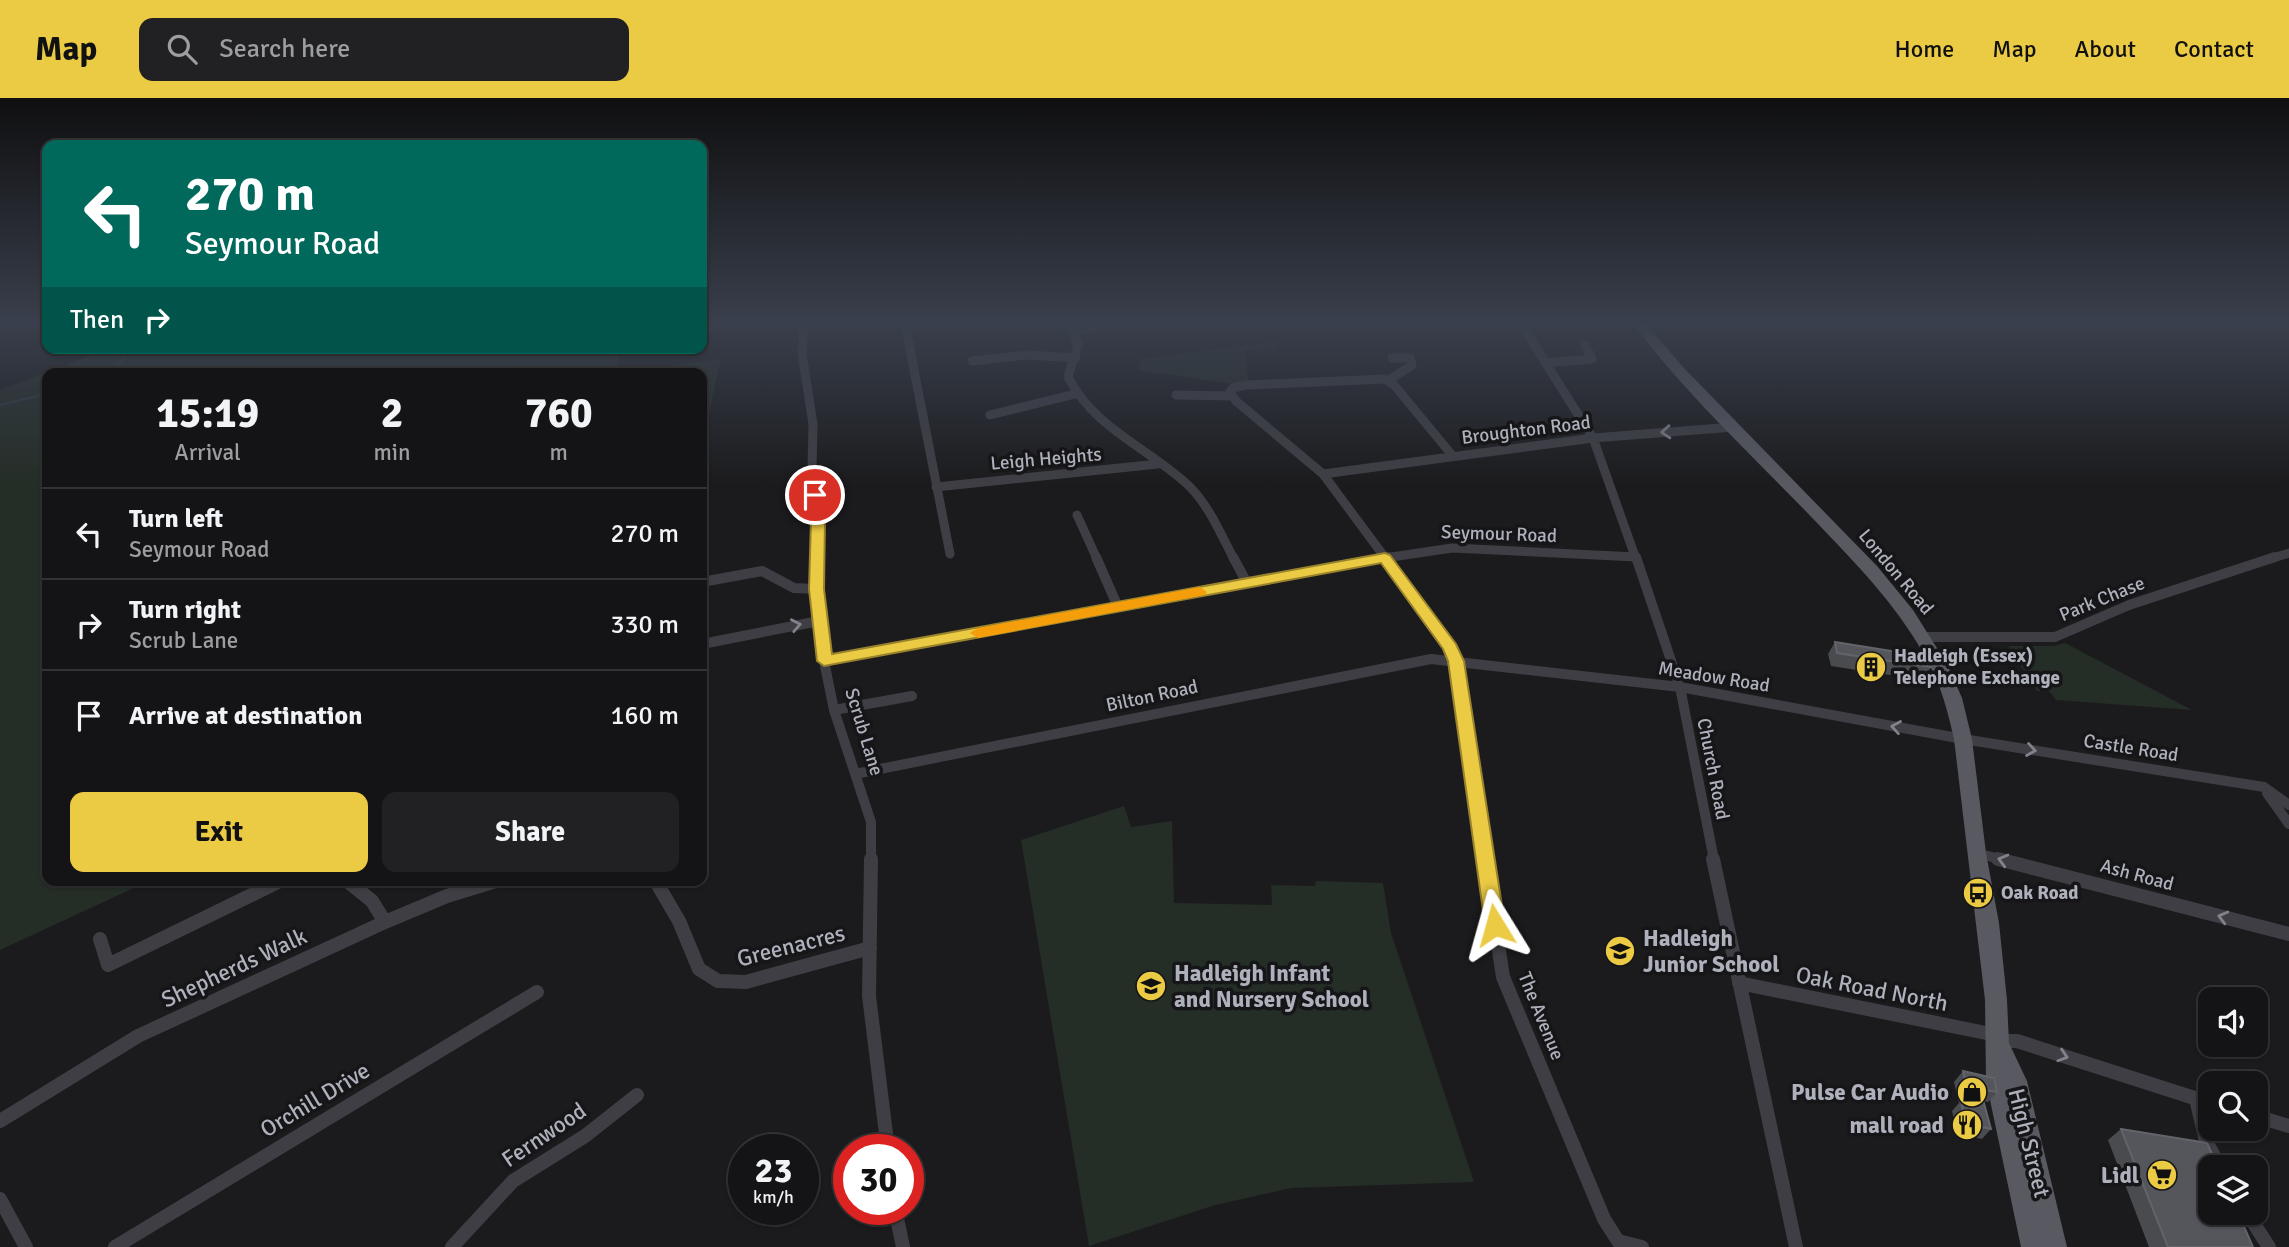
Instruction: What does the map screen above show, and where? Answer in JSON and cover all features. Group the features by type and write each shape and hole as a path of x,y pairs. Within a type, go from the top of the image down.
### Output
{"main road":[{"name":"London Road","path":"1685,378 1871,570 1922,636 1953,698 1963,739 1976,853 1988,923 1996,1000 1998,1081 2032,1239"},
{"name":"High Street","path":"1997,1038 2015,1082 2054,1247"},
{"path":"2032,1239 2038,1224 2028,1168 2035,1165"}],"street":[{"name":"Scrub Lane","path":"806,378 813,424 812,470 818,520 816,589 824,661 834,710 872,822 869,996 886,1134"},
{"path":"915,378 950,554"},
{"path":"1068,378 1075,394 1117,434 1194,491 1247,583"},
{"path":"1176,395 1232,396 1233,388 1246,385 1389,380 1393,378"},
{"name":"Church Road","path":"1554,378 1593,438 1679,687 1739,983 1797,1247"},
{"path":"1389,380 1452,455"},
{"path":"990,415 1075,394"},
{"name":"The Avenue","path":"1232,396 1324,474 1451,648 1456,661 1503,977 1604,1219 1618,1241 1642,1247"},
{"name":"Broughton Road","path":"1324,474 1593,438 1734,427"},
{"name":"Leigh Heights","path":"936,487 1158,464"},
{"path":"1077,515 1118,607"},
{"name":"Seymour Road","path":"824,661 1452,548 1636,557"},
{"name":"Park Chase","path":"1922,636 2055,637 2129,605 2289,553"},
{"path":"707,581 756,571 766,573 783,586 796,590 816,589"},
{"path":"707,643 819,621"},
{"name":"Bilton Road","path":"855,774 1411,662 1431,659 1456,661"},
{"name":"Meadow Road","path":"1456,661 1679,687 1963,739"},
{"path":"882,688 884,701"},
{"path":"834,710 912,696"},
{"name":"Castle Road","path":"1963,739 2264,787 2289,805"},
{"path":"2264,787 2289,824"},
{"name":"Ash Road","path":"1976,853 2289,934"},
{"path":"100,939 108,965 270,886"},
{"path":"353,886 372,901 385,922"},
{"name":"Shepherds Walk","path":"0,1121 138,1036 385,922 481,886"},
{"name":"Greenacres","path":"659,886 679,921 699,969 718,981 746,982 870,948"},
{"name":"Oak Road North","path":"1739,983 2017,1041 2198,1099"},
{"name":"Orchill Drive","path":"115,1247 537,992"},
{"name":"Fernwood","path":"452,1247 513,1181 585,1136 637,1095"},
{"path":"2268,1120 2289,1126"},
{"path":"0,1199 26,1247"},
{"path":"898,1225 903,1247"},
{"path":"2254,1225 2269,1247"}],"shaded area":[{"path":"32,378 42,378 42,886 138,886 0,950 0,390"},
{"path":"707,378 717,378 707,422"},
{"path":"1190,378 1248,378 1249,382 1233,384"},
{"path":"2065,643 2192,710 2056,700 2050,692 2037,691 2008,646 2053,646"},
{"path":"1124,806 1131,827 1172,821 1174,903 1272,905 1271,885 1315,886 1316,881 1383,883 1391,933 1474,1182 1291,1188 1215,1205 1089,1246 1021,840"}],"building":[{"path":"1835,642 1928,657 1931,667 1837,653"},
{"path":"1963,1071 1994,1078 1997,1092 1980,1089 1991,1129 1966,1124 1961,1101 1970,1103"},
{"name":"Lidl","path":"2121,1129 2207,1143 2212,1155 2198,1155 2198,1225 2243,1225 2253,1247 2168,1247"}],"waterway":[{"path":"0,405 42,395"}],"slow traffic":[{"path":"978,633 1200,592"}],"place":[{"name":"Hadleigh (Essex) Telephone Exchange","path":"1871,667"},
{"name":"Oak Road","path":"1978,893"},
{"name":"Hadleigh Junior School","path":"1620,951"},
{"name":"Hadleigh Infant and Nursery School","path":"1151,986"},
{"name":"Pulse Car Audio","path":"1972,1092"},
{"name":"mall road","path":"1967,1125"},
{"name":"Lidl","path":"2162,1175"}],"route":[{"path":"815,495 818,520 816,589 824,661 1385,558 1451,648 1456,661 1495,925"}]}
